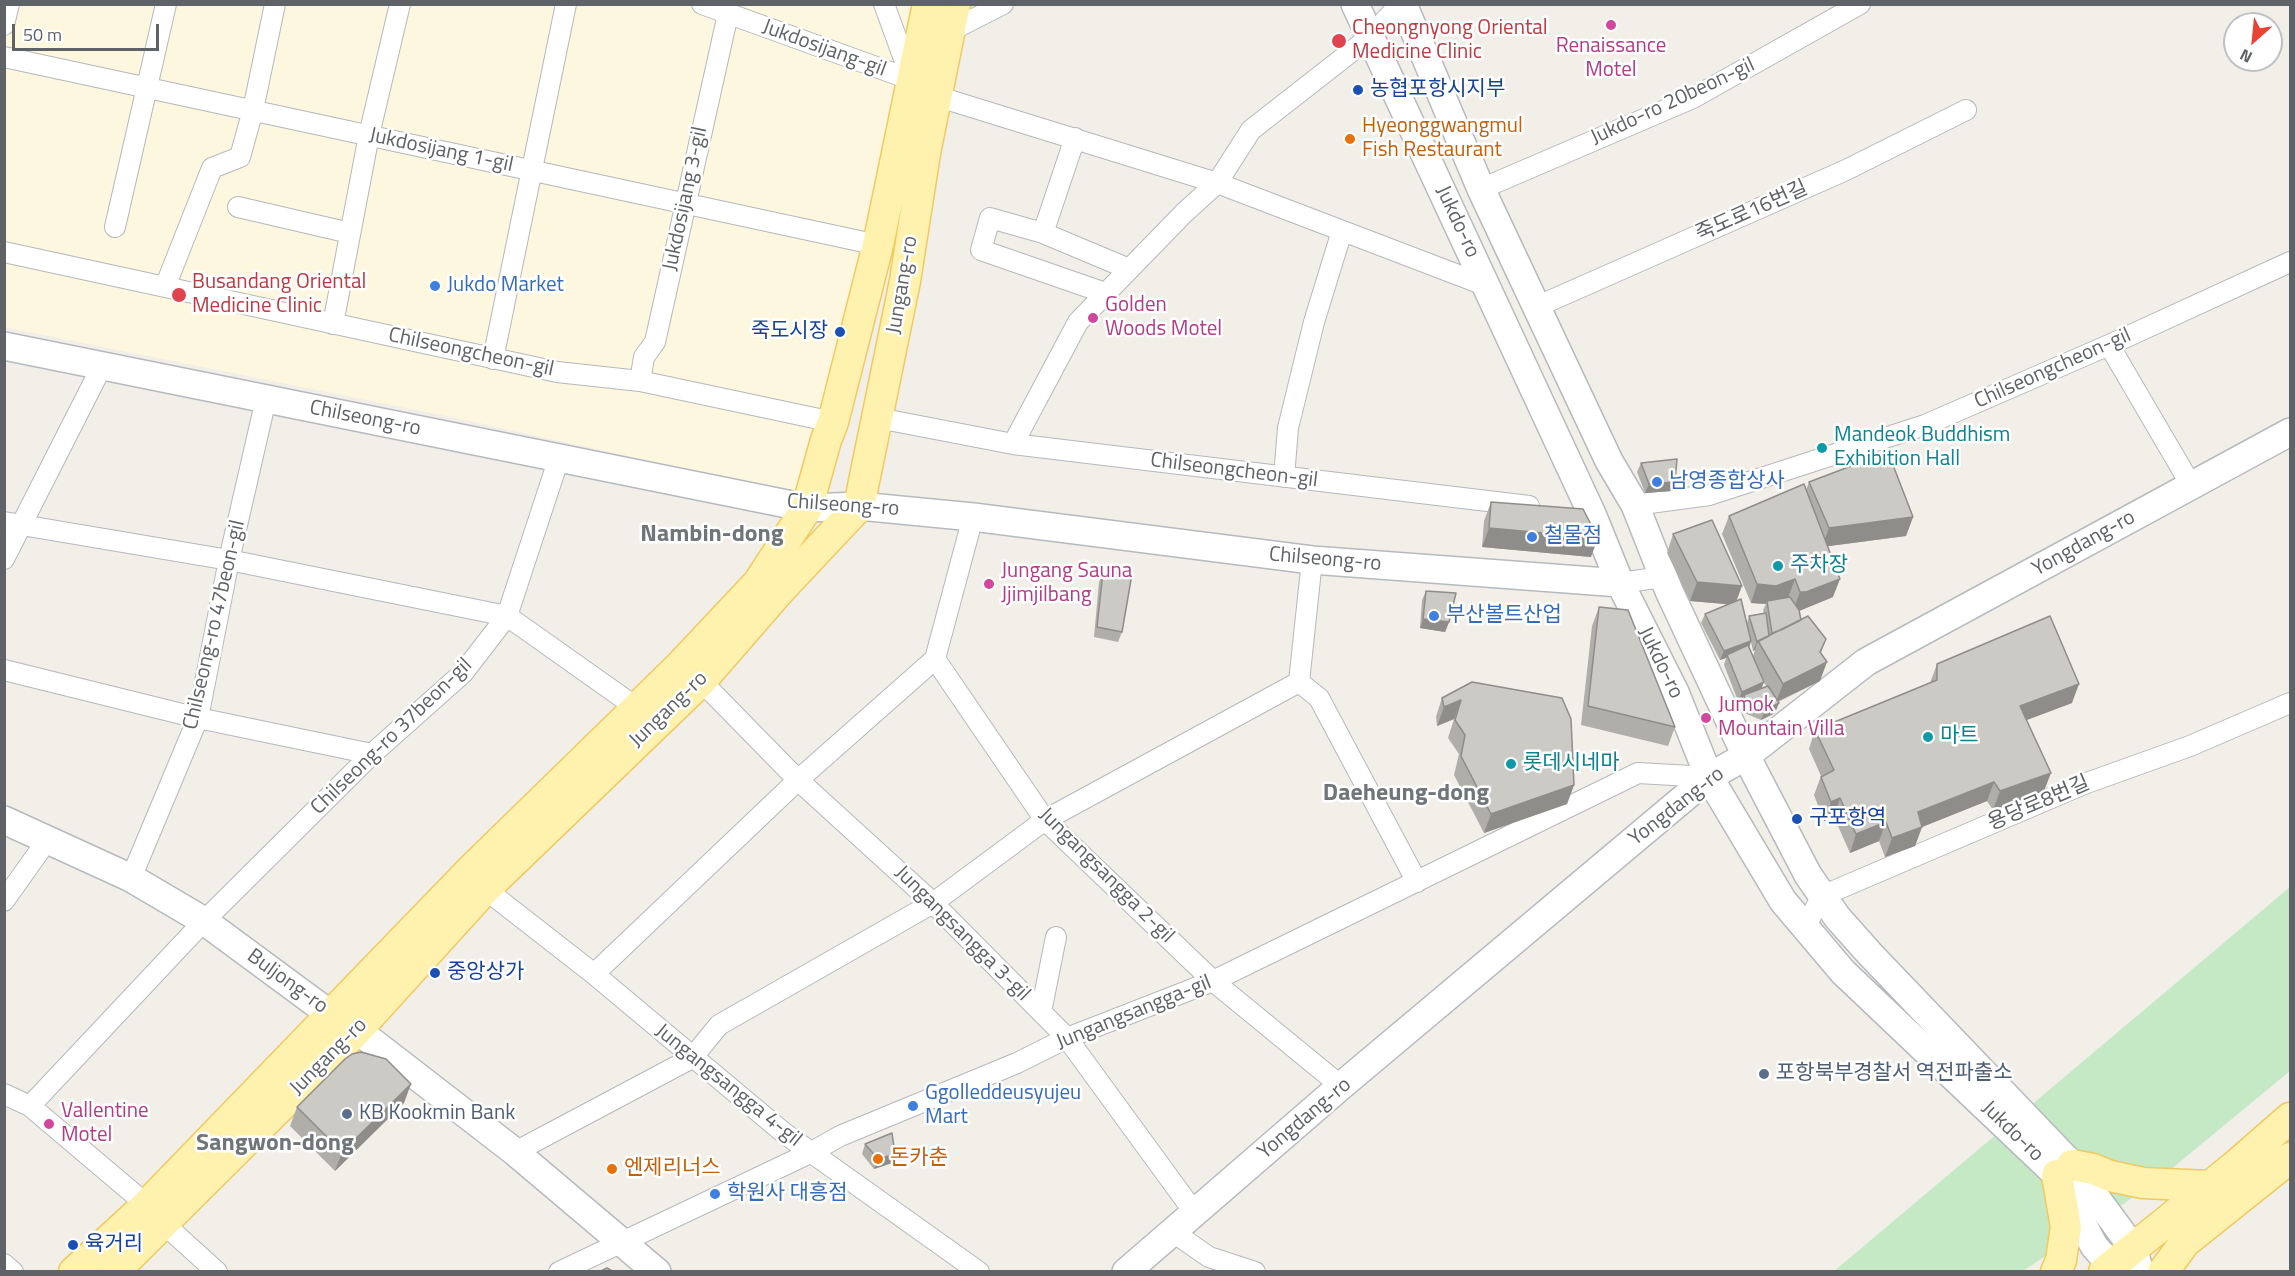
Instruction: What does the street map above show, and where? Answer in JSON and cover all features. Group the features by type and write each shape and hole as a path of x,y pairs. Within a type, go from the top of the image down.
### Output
{"main road":[{"name":"Jungang-ro","path":"114,1272 155,1214 330,1014 473,868 679,667 758,583 807,508 833,422 878,245 928,4"},
{"name":"Jukdo-ro","path":"1355,4 1487,286 1580,512 1620,583 1675,692 1709,777 1783,901 1843,972 2065,1170"},
{"name":"Jukdo-ro","path":"1402,4 1481,189 1536,307 1609,461 1635,505 1664,577 1746,756 1808,875 1838,917 1869,953 2065,1170 2122,1266"},
{"name":"Jungang-ro","path":"74,1272 155,1214 357,1030 485,889 701,681 780,590 859,506 878,418 936,96 953,18"},
{"name":"Chilseong-ro","path":"4,346 807,508 859,506 972,517 1312,560 1620,583"},
{"name":"Yongdang-ro","path":"1126,1272 1341,1086 1709,777 1746,756 1866,662 2290,432"},
{"name":"Buljong-ro","path":"4,820 131,878 204,921 330,1014 357,1030 515,1152 657,1272"},
{"path":"2122,1266 2210,1186 2290,1118"},
{"path":"2163,1272 2185,1242 2290,1158"},
{"path":"2056,1272 2061,1260 2066,1227 2065,1170 2093,1168 2109,1176 2143,1183 2210,1186"}],"street":[{"path":"4,25 9,4"},
{"path":"115,228 166,4"},
{"path":"165,287 213,168 240,157 253,110 275,4"},
{"path":"333,324 369,135 400,4"},
{"path":"493,359 566,4"},
{"name":"Jukdosijang-gil","path":"702,4 912,80"},
{"path":"884,4 912,80"},
{"path":"953,18 1003,4"},
{"path":"1013,444 1078,322 1184,213 1217,183 1251,130 1370,36 1402,4"},
{"name":"Jukdo-ro 20beon-gil","path":"1481,189 1693,98 1860,4"},
{"name":"Jukdosijang 3-gil","path":"640,381 645,357 655,342 728,14"},
{"name":"Jukdosijang 1-gil","path":"4,57 878,245"},
{"path":"936,96 1217,183 1487,286"},
{"name":"죽도로16번길","path":"1536,307 1846,170 1966,111"},
{"path":"1043,233 1075,138"},
{"path":"238,207 350,233"},
{"path":"1106,293 981,250 990,218 1043,233 1129,269"},
{"path":"1284,477 1288,428 1314,322 1342,231"},
{"name":"Chilseongcheon-gil","path":"4,252 493,359 557,372 640,381 833,422"},
{"name":"Chilseongcheon-gil","path":"1635,505 1709,495 1925,426 2290,262"},
{"path":"2109,345 2191,485"},
{"path":"4,559 14,524 102,366"},
{"name":"Chilseong-ro 47beon-gil","path":"131,878 198,718 229,560 266,399"},
{"name":"Chilseongcheon-gil","path":"878,418 1013,444 1546,508"},
{"name":"Chilseong-ro 37beon-gil","path":"30,1106 204,921 372,754 463,673 507,616 559,458"},
{"path":"594,974 798,780 935,659 972,517"},
{"path":"14,524 229,560 507,616 637,708"},
{"path":"1299,682 1312,560"},
{"path":"1620,583 1664,577"},
{"name":"Jungangsangga 2-gil","path":"935,659 1045,820 1213,981 1341,1086"},
{"path":"4,670 198,718 372,754"},
{"name":"Jungangsangga 3-gil","path":"701,681 798,780 933,903 1067,1038 1194,1212"},
{"path":"515,1152 692,1058 719,1024 933,903 1045,820 1299,682"},
{"path":"1299,682 1320,698 1418,882"},
{"name":"용당로8번길","path":"1822,896 2084,784 2190,746 2290,703"},
{"name":"Jungangsangga-gil","path":"559,1272 810,1153 840,1136 1017,1063 1067,1038 1213,981 1638,773 1709,777"},
{"path":"4,901 48,839"},
{"name":"Jungangsangga 4-gil","path":"485,889 594,974 692,1058 810,1153 979,1272"},
{"path":"1805,927 1822,896"},
{"path":"1041,1012 1056,938"},
{"path":"4,1094 30,1106 155,1214 217,1272"},
{"path":"1173,1232 1204,1264 1255,1272"},
{"path":"4,1264 13,1272"}],"shaded area":[{"name":"Jukdo Market","path":"4,5 928,5 802,495 466,420 5,327"}],"green space":[{"path":"2290,887 2290,1071 2153,1184 2023,1271 1833,1272"}],"building":[{"path":"1888,452 1913,517 1829,528 1809,482"},
{"path":"1677,459 1675,482 1649,484 1641,463"},
{"name":"주차장","path":"1804,484 1840,579 1806,592 1800,592 1795,579 1776,586 1757,584 1729,516"},
{"path":"1491,502 1583,509 1598,538 1489,528"},
{"path":"1712,520 1742,586 1697,582 1673,534"},
{"path":"1103,572 1132,574 1122,632 1097,627"},
{"path":"1426,591 1456,593 1449,622 1423,619"},
{"path":"1790,597 1799,610 1801,620 1772,633 1767,601"},
{"path":"1741,599 1751,641 1724,651 1705,614"},
{"path":"1599,607 1628,610 1675,727 1588,706"},
{"path":"1766,613 1769,636 1757,642 1749,616"},
{"path":"1808,616 1826,639 1820,652 1827,662 1783,684 1758,641"},
{"name":"마트","path":"2050,616 2079,684 2020,706 2051,773 2000,791 1994,782 1918,812 1922,827 1892,838 1886,822 1856,834 1840,798 1831,802 1821,777 1834,770 1815,730 1937,680 1937,664"},
{"path":"1748,645 1764,682 1742,692 1727,655"},
{"name":"롯데시네마","path":"1472,682 1562,698 1571,719 1574,785 1491,814 1461,756 1465,735 1455,720 1461,700 1444,707 1442,698"},
{"path":"1768,686 1779,703 1765,711 1746,702 1744,695"},
{"name":"KB Kookmin Bank","path":"361,1052 386,1059 411,1084 342,1152 297,1107 345,1059"},
{"path":"892,1133 895,1154 878,1159 865,1144"},
{"path":"607,1268 614,1272 599,1272"}],"place":[{"name":"Renaissance Motel","path":"1611,25"},
{"name":"Cheongnyong Oriental Medicine Clinic","path":"1339,41"},
{"name":"농협포항시지부","path":"1358,90"},
{"name":"Hyeonggwangmul Fish Restaurant","path":"1350,139"},
{"name":"Jukdo Market","path":"435,286"},
{"name":"Busandang Oriental Medicine Clinic","path":"179,295"},
{"name":"Golden Woods Motel","path":"1093,318"},
{"name":"죽도시장","path":"840,332"},
{"name":"Mandeok Buddhism Exhibition Hall","path":"1822,448"},
{"name":"남영종합상사","path":"1657,482"},
{"name":"철물점","path":"1532,537"},
{"name":"주차장","path":"1778,566"},
{"name":"Jungang Sauna Jjimjilbang","path":"989,584"},
{"name":"부산볼트산업","path":"1434,616"},
{"name":"Jumok Mountain Villa","path":"1706,718"},
{"name":"마트","path":"1928,737"},
{"name":"롯데시네마","path":"1511,764"},
{"name":"구포항역","path":"1797,819"},
{"name":"중앙상가","path":"435,973"},
{"name":"포항북부경찰서 역전파출소","path":"1764,1074"},
{"name":"Ggolleddeusyujeu Mart","path":"913,1106"},
{"name":"KB Kookmin Bank","path":"347,1114"},
{"name":"Vallentine Motel","path":"49,1124"},
{"name":"돈카춘","path":"878,1159"},
{"name":"엔제리너스","path":"612,1169"},
{"name":"학원사 대흥점","path":"715,1194"},
{"name":"육거리","path":"73,1245"}],"district":[{"name":"Nambin-dong","path":"712,535"},
{"name":"Daeheung-dong","path":"1406,794"},
{"name":"Sangwon-dong","path":"275,1144"}]}
